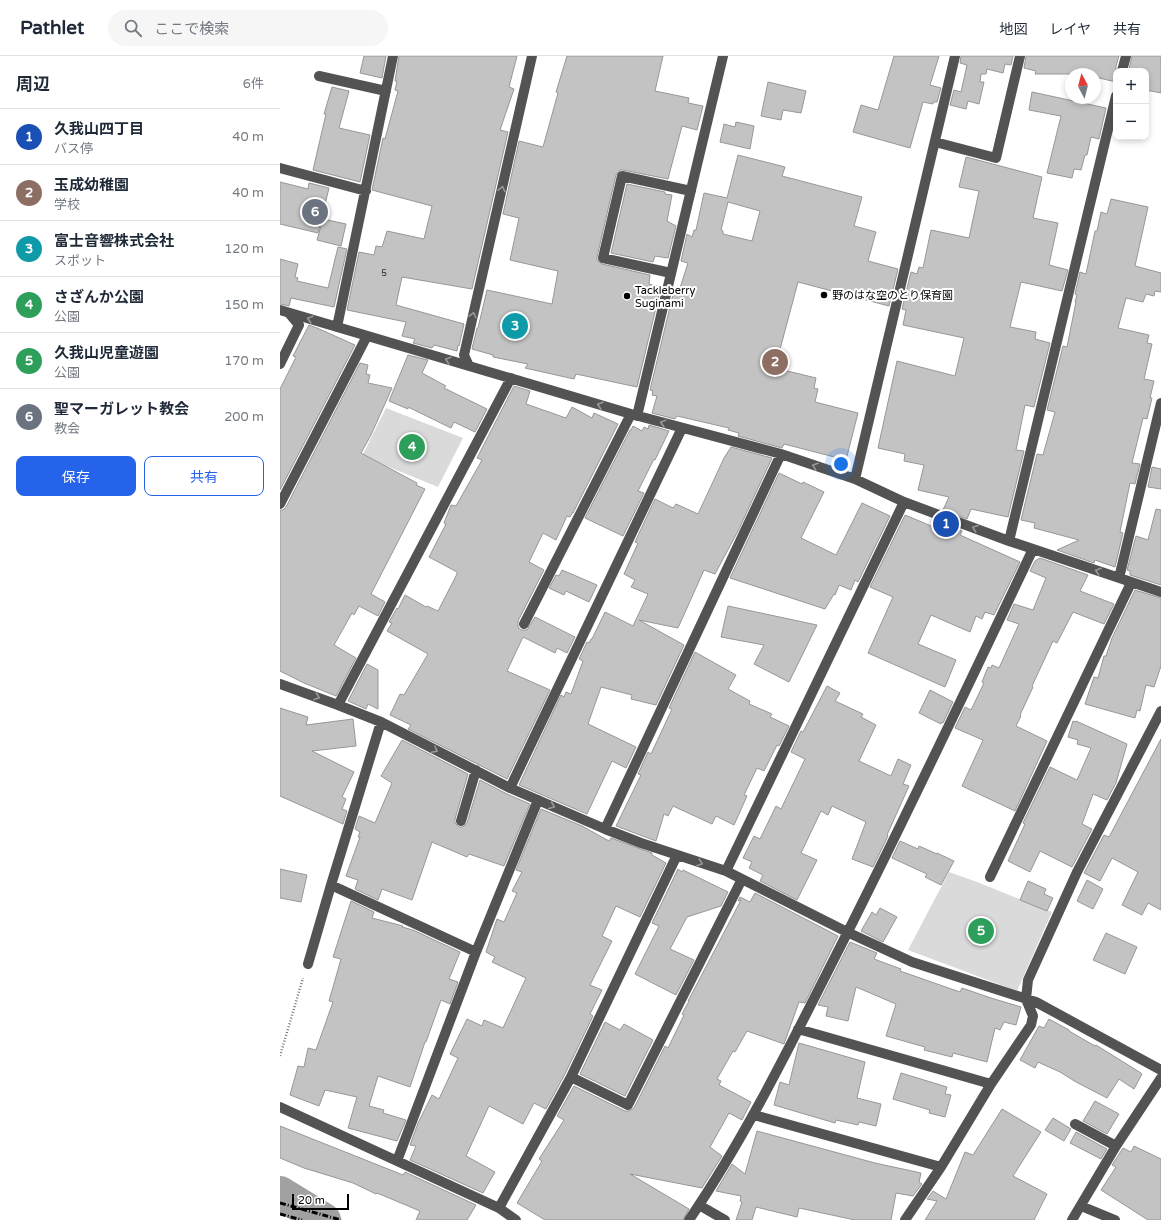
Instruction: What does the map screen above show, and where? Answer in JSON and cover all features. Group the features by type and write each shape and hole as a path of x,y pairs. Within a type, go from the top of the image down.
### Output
{"street":[{"path":"337,327 393,56"},
{"path":"469,366 464,356 532,56"},
{"path":"524,624 634,415 671,273 723,56"},
{"path":"855,479 955,56"},
{"path":"935,142 996,158 1020,56"},
{"path":"1123,68 1126,56"},
{"path":"319,76 386,91"},
{"path":"1009,541 1114,104"},
{"path":"280,168 366,191"},
{"path":"671,273 603,258 622,176 691,191"},
{"path":"284,311 634,415 781,454 855,479 904,502 1009,541 1161,592"},
{"path":"280,364 299,325 284,311"},
{"path":"280,504 367,336"},
{"path":"338,705 511,378"},
{"path":"1120,578 1161,403"},
{"path":"510,788 682,428"},
{"path":"605,829 781,454"},
{"path":"726,871 904,502"},
{"path":"689,1220 754,1115 848,932 1033,549"},
{"path":"990,877 1131,583"},
{"path":"280,684 381,722 510,788 605,829 641,844 726,871 912,962 1036,1002 1161,1070"},
{"path":"905,1220 941,1168 991,1084 1031,1025 1033,1016 1026,999 1028,980 1078,872 1161,711"},
{"path":"308,964 381,722"},
{"path":"461,822 476,770"},
{"path":"397,1160 476,952 538,800"},
{"path":"499,1208 571,1077 677,855"},
{"path":"571,1077 628,1105 742,879"},
{"path":"331,885 476,952"},
{"path":"798,1029 991,1084"},
{"path":"1072,1220 1116,1146 1161,1078"},
{"path":"280,1107 499,1208 516,1220"},
{"path":"754,1115 941,1168"},
{"path":"1075,1124 1116,1146"},
{"path":"699,1205 726,1220"},
{"path":"1081,1206 1115,1220"}],"path":[{"path":"280,1056 308,964"}],"shaded area":[{"path":"386,408 463,438 438,487 362,456"},
{"path":"949,872 1052,912 1017,991 908,950"}],"building":[{"path":"364,56 386,56 382,78 360,73"},
{"path":"399,56 517,56 509,87 514,89 500,130 508,132 472,289 402,277 396,305 464,324 457,351 434,345 432,348 413,343 415,339 402,336 406,322 347,310 359,252 374,255 376,246 382,247 387,231 424,239 432,206 372,190 383,138 385,139 398,91 395,90 397,81 395,81"},
{"path":"567,56 663,56 655,91 689,98 688,103 703,106 697,130 682,126 668,179 623,170 620,170 616,175 597,260 602,264 650,275 649,284 661,287 637,387 576,374 574,379 525,368 528,364 493,357 493,355 472,349 487,290 552,304 558,271 510,260 519,218 503,214 519,141 543,147 558,93 556,92"},
{"path":"894,56 939,56 930,85 941,88 937,102 933,102 933,104 923,102 910,148 853,132 861,105 878,110"},
{"path":"961,56 1013,56 1011,65 1005,64 1003,73 987,69 986,74 981,74 980,82 984,82 979,104 968,101 966,109 950,105 954,90 961,92 967,65 960,63"},
{"path":"1026,56 1119,56 1116,68 1113,68 1113,81 1101,78 1101,68 1065,68 1065,74 1035,74 1036,71 1024,68"},
{"path":"1132,56 1161,56 1161,93 1149,91 1149,68 1129,68"},
{"path":"768,82 806,91 801,113 783,110 781,120 761,116"},
{"path":"332,87 349,91 339,128 370,135 360,182 313,170 326,114 324,114"},
{"path":"1032,92 1065,99 1065,104 1088,104 1106,108 1099,139 1091,137 1087,155 1085,155 1081,170 1074,169 1072,178 1047,173 1061,116 1029,110"},
{"path":"736,122 754,126 750,149 720,142 724,124 735,127"},
{"path":"738,155 785,167 782,176 862,197 854,226 876,232 868,261 898,269 889,306 798,282 775,368 816,378 814,388 818,389 815,402 858,413 846,460 784,444 782,448 738,436 739,433 728,430 729,428 677,416 675,419 652,413 657,396 652,395 653,391 650,390 674,290 679,291 688,263 681,261 687,234 692,237 694,230 696,230 704,193 727,198","holes":["728,202 760,211 752,241 723,234 723,231 721,230"]},
{"path":"966,157 1042,177 1033,218 1058,223 1049,265 1068,270 1062,291 1021,282 1010,327 1036,332 1035,339 1050,343 1034,407 1025,405 1016,450 1024,451 1008,517 971,509 967,519 943,510 949,497 918,490 924,465 904,461 905,454 878,448 897,361 955,376 964,338 903,325 906,310 902,309 911,272 917,274 919,267 923,268 931,230 969,238 979,191 959,187"},
{"path":"280,182 308,189 309,183 329,188 318,233 280,224"},
{"path":"627,184 665,192 665,194 672,195 667,221 676,226 668,258 655,256 653,262 611,253"},
{"path":"1111,199 1148,207 1135,266 1161,273 1161,292 1155,291 1154,296 1146,294 1143,302 1126,298 1118,328 1149,335 1147,343 1152,344 1144,379 1154,381 1147,419 1143,418 1132,463 1140,464 1135,484 1130,483 1120,532 1123,533 1115,567 1095,560 1094,563 1057,550 1079,540 1034,528 1035,523 1021,520 1037,454 1043,455 1055,412 1047,410 1063,346 1067,347 1080,272 1086,274 1095,231 1097,231 1101,212 1107,214"},
{"path":"323,219 346,224 341,246 317,240"},
{"path":"338,247 347,249 334,307 291,298 289,306 280,304 280,259 298,264 295,277 298,278 297,281 328,288"},
{"path":"309,325 355,345 280,490 280,389 296,357 293,356"},
{"path":"408,355 428,360 422,373 446,386 444,388 487,409 475,432 454,422 451,428 408,407 408,409 389,401"},
{"path":"360,363 368,365 366,374 370,375 368,383 392,388 371,435 361,453 417,483 416,485 425,489 371,594 385,602 378,616 359,606 354,615 352,613 334,645 356,658 336,696 280,671 280,510 283,510 286,507"},
{"path":"514,386 530,391 526,404 566,418 572,407 592,418 594,413 618,424 573,513 570,517 567,516 556,540 543,533 529,562 544,570 518,621 518,627 521,630 527,630 535,617 575,637 567,653 557,648 555,653 523,637 507,671 550,690 507,779 408,729 411,725 390,715 400,694 404,695 428,654 387,631 392,623 389,622 405,595 426,607 427,606 438,611 457,572 429,557 446,524 444,523 451,505 456,506 482,460 477,458"},
{"path":"649,425 669,431 638,491 644,493 623,536 585,518 630,430 633,426 642,431 644,427 648,429"},
{"path":"731,447 772,458 738,531 715,574 704,570 678,628 639,620 684,645 656,705 631,699 632,695 601,687 588,724 636,747 626,768 612,761 587,814 519,785 561,695 564,697 566,692 571,694 583,661 579,659 587,642 589,643 592,639 605,612 633,626 648,594 631,587 635,580 624,574 638,543 635,542 655,499 673,508 676,504 698,514 724,458"},
{"path":"1152,467 1161,469 1161,489 1148,487"},
{"path":"779,473 824,492 801,538 836,555 862,503 890,516 858,582 855,580 851,590 839,585 835,595 834,594 825,609 730,578"},
{"path":"1156,509 1161,510 1161,585 1130,575 1130,571 1127,570 1136,536 1148,540"},
{"path":"905,515 936,528 938,522 962,531 960,535 1020,562 994,615 985,612 982,619 976,616 970,632 931,615 918,644 956,660 945,687 868,653 893,597 870,587"},
{"path":"1040,558 1088,575 1080,591 1114,604 1104,624 1073,612 1057,643 1053,641 1032,686 1033,687 1016,726 1047,741 1015,811 962,786 983,740 955,728 965,707 971,710 984,683 982,682 988,667 991,668 992,665 999,668 1019,624 1007,620 1014,604 1033,610 1046,578 1030,571 1035,561"},
{"path":"562,570 597,585 589,602 566,591 564,595 549,588 556,575 559,576"},
{"path":"1135,590 1161,598 1161,666 1154,687 1146,685 1140,711 1137,710 1135,718 1085,704 1094,677 1098,678 1104,656 1106,656 1112,638"},
{"path":"728,606 817,625 789,682 754,664 764,645 721,637"},
{"path":"695,652 736,675 728,689 750,701 749,704 772,714 770,717 789,726 779,746 777,745 764,771 757,768 744,795 747,796 734,825 716,816 712,824 673,806 668,816 664,814 656,841 616,826 641,775 638,774 648,752 651,754 672,709 669,708"},
{"path":"367,664 378,670 378,709 368,704 366,709 348,701"},
{"path":"827,686 840,693 835,701 863,714 861,717 876,725 859,761 891,776 898,759 911,765 903,784 909,786 873,867 852,859 866,822 832,806 828,815 821,811 801,853 817,860 797,900 760,881 763,875 749,868 752,862 743,858 754,836 760,839 776,806 781,809 805,759 791,752 801,731 803,732"},
{"path":"930,690 953,702 943,723 942,722 941,724 919,713"},
{"path":"280,708 308,717 306,725 353,719 356,746 312,751 354,772 342,797 346,799 342,809 347,811 343,824 280,796"},
{"path":"1073,721 1127,744 1116,783 1107,800 1093,794 1082,824 1092,829 1072,867 1040,851 1030,872 1008,861 1025,824 1023,823 1050,767 1077,780 1091,748 1077,744 1078,740 1068,737"},
{"path":"1161,739 1161,910 1148,903 1142,915 1122,905 1138,872 1112,858 1100,881 1084,873 1104,835 1109,837"},
{"path":"402,740 468,774 455,819 455,823 459,827 463,827 467,823 480,780 530,804 504,866 469,854 467,857 432,842 412,900 382,889 378,900 355,889 358,880 346,876 360,837 358,837 360,832 355,829 359,816 375,823 392,783 381,776"},
{"path":"541,809 582,826 609,841 611,838 652,853 652,855 666,863 640,917 616,906 602,936 612,941 590,985 602,990 590,1014 593,1016 546,1109 534,1103 523,1124 489,1106 466,1156 495,1172 483,1193 410,1160 416,1146 410,1145 418,1123 432,1095 439,1099 458,1058 450,1054 467,1019 482,1026 484,1020 503,1028 526,978 492,962 495,957 486,952 497,919 504,922 517,893 512,891 522,872 516,870"},
{"path":"900,841 918,849 919,846 954,861 941,885 925,877 927,874 892,858"},
{"path":"280,869 307,875 301,902 280,898"},
{"path":"678,869 728,892 721,906 687,917 670,949 694,960 676,995 635,974 659,926 652,923"},
{"path":"1087,880 1103,889 1093,909 1077,901"},
{"path":"1028,881 1046,889 1044,894 1053,898 1047,911 1020,900"},
{"path":"755,893 838,936 805,1003 799,1002 784,1044 747,1031 735,1052 733,1051 717,1079 721,1081 719,1085 751,1102 742,1120 729,1113 710,1147 722,1156 702,1188 630,1174 689,1209 683,1220 545,1220 517,1203 542,1161 539,1159 564,1120 557,1116 574,1086 625,1111 629,1111 634,1108 665,1046 668,1048 684,1015 682,1014 688,1001 741,900 738,901 740,897 750,902"},
{"path":"351,901 374,912 372,918 403,926 402,927 413,930 460,952 449,979 458,982 450,1004 441,1000 410,1087 378,1076 369,1106 384,1110 383,1113 406,1120 397,1141 348,1128 357,1097 325,1090 319,1106 290,1095 298,1066 304,1067 308,1048 316,1050 333,1002 329,1001 341,959 333,957"},
{"path":"880,908 897,917 883,942 861,931 872,912 876,915"},
{"path":"1106,933 1137,947 1125,974 1093,960"},
{"path":"850,942 877,953 874,959 901,969 900,971 960,992 962,988 1021,1007 1016,1025 1004,1022 1000,1030 995,1028 987,1062 953,1053 952,1057 924,1050 925,1047 886,1036 896,1004 856,987 848,1021 826,1016 828,1007 818,1005"},
{"path":"1049,1019 1095,1046 1096,1045 1141,1073 1142,1074 1134,1089 1119,1079 1107,1098 1060,1072 1038,1062 1035,1068 1020,1060 1039,1026 1044,1028"},
{"path":"605,1022 620,1030 624,1024 653,1040 625,1096 580,1074"},
{"path":"799,1043 865,1062 857,1098 881,1104 876,1126 859,1122 858,1125 836,1120 835,1123 774,1105 780,1082 789,1085"},
{"path":"901,1073 947,1087 945,1094 951,1095 945,1117 929,1113 930,1110 893,1099"},
{"path":"1095,1101 1119,1114 1107,1134 1083,1121"},
{"path":"1002,1109 1041,1132 1013,1176 1047,1194 1034,1220 925,1220 937,1201 927,1199 933,1191 946,1199 965,1152 973,1155"},
{"path":"1053,1118 1071,1129 1064,1141 1045,1130"},
{"path":"280,1126 403,1175 405,1172 476,1205 467,1220 416,1220 420,1211 377,1193 376,1194 353,1183 304,1168 280,1158"},
{"path":"757,1131 875,1163 921,1173 919,1182 922,1184 913,1196 896,1193 891,1220 855,1220 799,1208 797,1217 756,1207 752,1220 736,1220 742,1202 740,1201 741,1196 716,1191 732,1164 745,1174"},
{"path":"1076,1132 1107,1149 1101,1159 1070,1143"},
{"path":"1134,1146 1161,1159 1161,1220 1148,1220 1101,1190 1116,1167 1112,1165 1123,1148 1131,1152"}],"waterway":[{"path":"280,1193 324,1220"}],"railway":[{"path":"280,1203 341,1220"},
{"path":"280,1214 302,1220"}],"place":[{"name":"聖マーガレット教会","path":"315,212"},
{"name":"野のはな空のとり保育園","path":"824,295"},
{"name":"Tackleberry Suginami","path":"627,296"},
{"name":"富士音響株式会社","path":"515,326"},
{"name":"玉成幼稚園","path":"775,362"},
{"name":"さざんか公園","path":"412,447"},
{"name":"久我山四丁目","path":"946,524"},
{"name":"久我山児童遊園","path":"981,931"}]}
